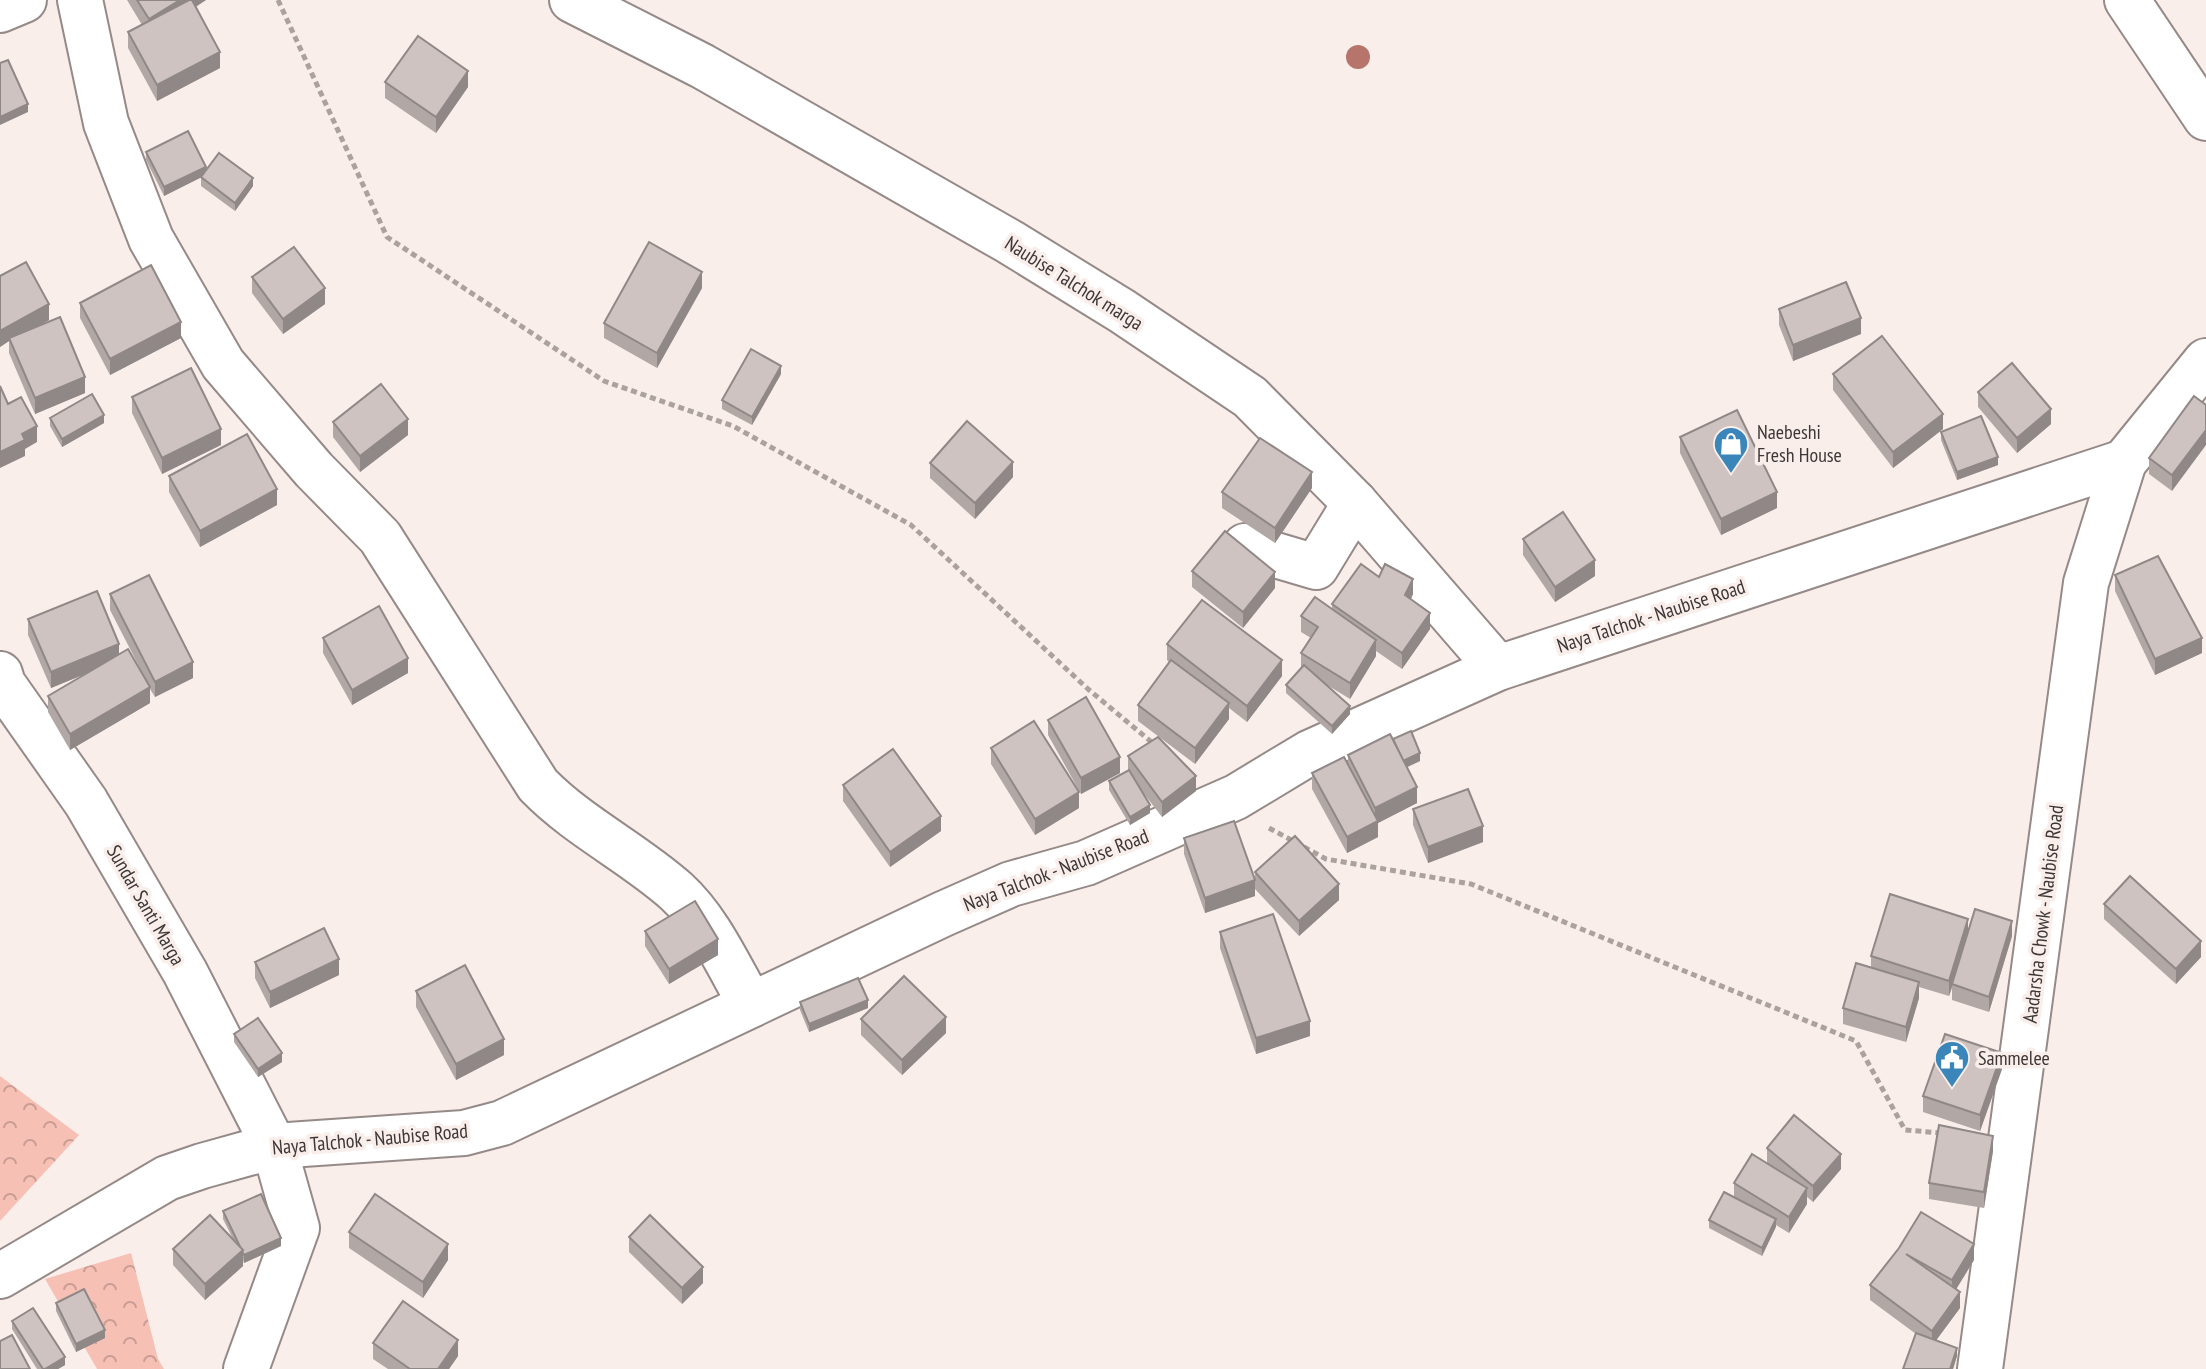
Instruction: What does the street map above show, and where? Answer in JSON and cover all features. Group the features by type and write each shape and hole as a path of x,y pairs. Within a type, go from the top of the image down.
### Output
{"street":[{"path":"0,10 24,0"},
{"path":"80,0 106,123 151,239 223,364 314,470 380,537 538,785 558,806 676,891 698,914 751,1005"},
{"name":"Naubise Talchok marga","path":"572,0 702,66 1010,242 1122,311 1250,397 1355,503 1498,668"},
{"path":"2127,0 2206,118"},
{"path":"2124,462 2206,361"},
{"name":"Naya Talchok - Naubise Road","path":"0,1276 167,1178 274,1146 464,1133 502,1123 1011,884 1086,863 1223,802 1309,753 1498,668 2124,462"},
{"name":"Aadarsha Chowk - Naubise Road","path":"1980,1369 2014,1138 2086,583 2124,462"},
{"path":"1245,546 1316,567 1355,503"},
{"name":"Sundar Santi Marga","path":"0,674 86,802 185,972 274,1146 297,1228 246,1369"}],"path":[{"path":"278,0 387,237 604,381 733,426 911,525 1088,689 1167,755"},
{"path":"1223,802 1326,859 1471,884 1856,1041 1905,1130 2014,1138"}],"green space":[{"path":"0,1076 79,1135 0,1221"},
{"path":"131,1253 158,1359 164,1369 97,1369 45,1279"}],"building":[{"path":"137,0 180,0 149,19"},
{"path":"192,0 220,52 157,85 128,32"},
{"path":"418,36 468,71 436,117 385,82"},
{"path":"8,60 28,104 0,117 0,63"},
{"path":"188,131 206,167 164,187 146,152"},
{"path":"219,153 253,178 235,203 201,177"},
{"path":"649,242 702,272 657,353 604,323"},
{"path":"294,247 325,288 283,319 252,277"},
{"path":"26,262 49,304 0,331 0,276"},
{"path":"151,265 181,322 110,359 80,303"},
{"path":"1846,282 1861,318 1793,345 1779,309"},
{"path":"60,317 85,377 35,398 9,338"},
{"path":"1882,336 1943,414 1893,452 1833,374"},
{"path":"751,349 781,366 752,417 722,400"},
{"path":"2012,363 2051,409 2017,438 1978,392"},
{"path":"191,368 221,429 162,458 132,397"},
{"path":"381,384 408,419 360,456 333,422"},
{"path":"0,386 8,404 21,397 37,426 22,434 25,440 0,452"},
{"path":"92,394 104,415 62,439 50,418"},
{"path":"2194,396 2206,405 2206,430 2172,475 2149,458"},
{"path":"1737,410 1777,492 1721,519 1680,437"},
{"path":"1981,416 1998,457 1957,472 1941,432"},
{"path":"967,421 1013,462 975,503 930,463"},
{"path":"247,434 277,489 200,531 169,476"},
{"path":"1260,438 1312,472 1275,528 1222,492"},
{"path":"1563,512 1595,560 1555,587 1523,539"},
{"path":"1225,531 1275,572 1243,612 1192,571"},
{"path":"2158,556 2202,638 2155,659 2115,575"},
{"path":"1361,564 1379,577 1385,564 1413,579 1405,595 1430,613 1402,653 1332,604"},
{"path":"149,575 193,662 155,682 110,594"},
{"path":"97,591 119,644 51,672 28,619"},
{"path":"1315,597 1376,640 1350,683 1301,653 1318,627 1301,616"},
{"path":"1202,600 1282,660 1247,706 1167,644"},
{"path":"379,606 408,658 352,690 323,638"},
{"path":"128,649 150,687 70,734 48,696"},
{"path":"1171,660 1229,703 1195,748 1138,705"},
{"path":"1304,665 1350,706 1332,726 1286,685"},
{"path":"1086,697 1120,757 1081,778 1048,720"},
{"path":"1034,721 1079,792 1035,819 991,748"},
{"path":"1411,731 1420,753 1403,761 1393,739"},
{"path":"1390,734 1417,787 1375,808 1348,755"},
{"path":"1158,737 1196,776 1162,802 1128,756"},
{"path":"893,749 941,816 890,852 843,785"},
{"path":"1344,757 1378,821 1347,837 1312,773"},
{"path":"1129,770 1150,805 1130,817 1109,781"},
{"path":"1468,789 1483,826 1428,847 1413,809"},
{"path":"1234,821 1255,880 1205,898 1184,838"},
{"path":"1295,836 1339,884 1299,921 1255,872"},
{"path":"2130,876 2201,941 2176,969 2104,904"},
{"path":"1890,894 1968,919 1949,981 1871,956"},
{"path":"695,901 718,939 669,969 645,931"},
{"path":"1975,909 2012,921 1989,997 1952,984"},
{"path":"1273,914 1310,1021 1256,1038 1220,932"},
{"path":"324,928 339,959 270,992 255,962"},
{"path":"1856,963 1919,982 1906,1027 1843,1008"},
{"path":"465,965 504,1039 456,1064 416,991"},
{"path":"904,976 946,1017 902,1060 861,1019"},
{"path":"858,978 868,1000 809,1024 800,1002"},
{"path":"258,1018 282,1053 258,1069 234,1034"},
{"name":"Sammelee","path":"1945,1034 2002,1053 1980,1115 1923,1096"},
{"path":"1794,1115 1841,1154 1813,1186 1767,1148"},
{"path":"1939,1125 1993,1136 1984,1192 1929,1183"},
{"path":"1752,1154 1807,1188 1789,1217 1734,1183"},
{"path":"1724,1192 1776,1219 1762,1248 1709,1220"},
{"path":"261,1194 281,1238 244,1255 223,1211"},
{"path":"375,1194 448,1244 423,1282 349,1232"},
{"path":"1921,1212 1974,1244 1952,1280 1906,1254 1960,1292 1932,1331 1870,1285 1899,1248"},
{"path":"210,1215 243,1250 205,1284 173,1249"},
{"path":"650,1215 703,1267 682,1288 629,1237"},
{"path":"84,1289 105,1330 76,1344 56,1303"},
{"path":"403,1301 458,1340 438,1369 410,1369 373,1343"},
{"path":"33,1308 65,1357 45,1369 12,1321"},
{"path":"1916,1333 1957,1348 1950,1369 1903,1369"},
{"path":"12,1335 30,1369 0,1369 0,1341"}],"place":[{"name":"Naebeshi Fresh House","path":"1731,475"},
{"name":"Sammelee","path":"1952,1089"}]}
